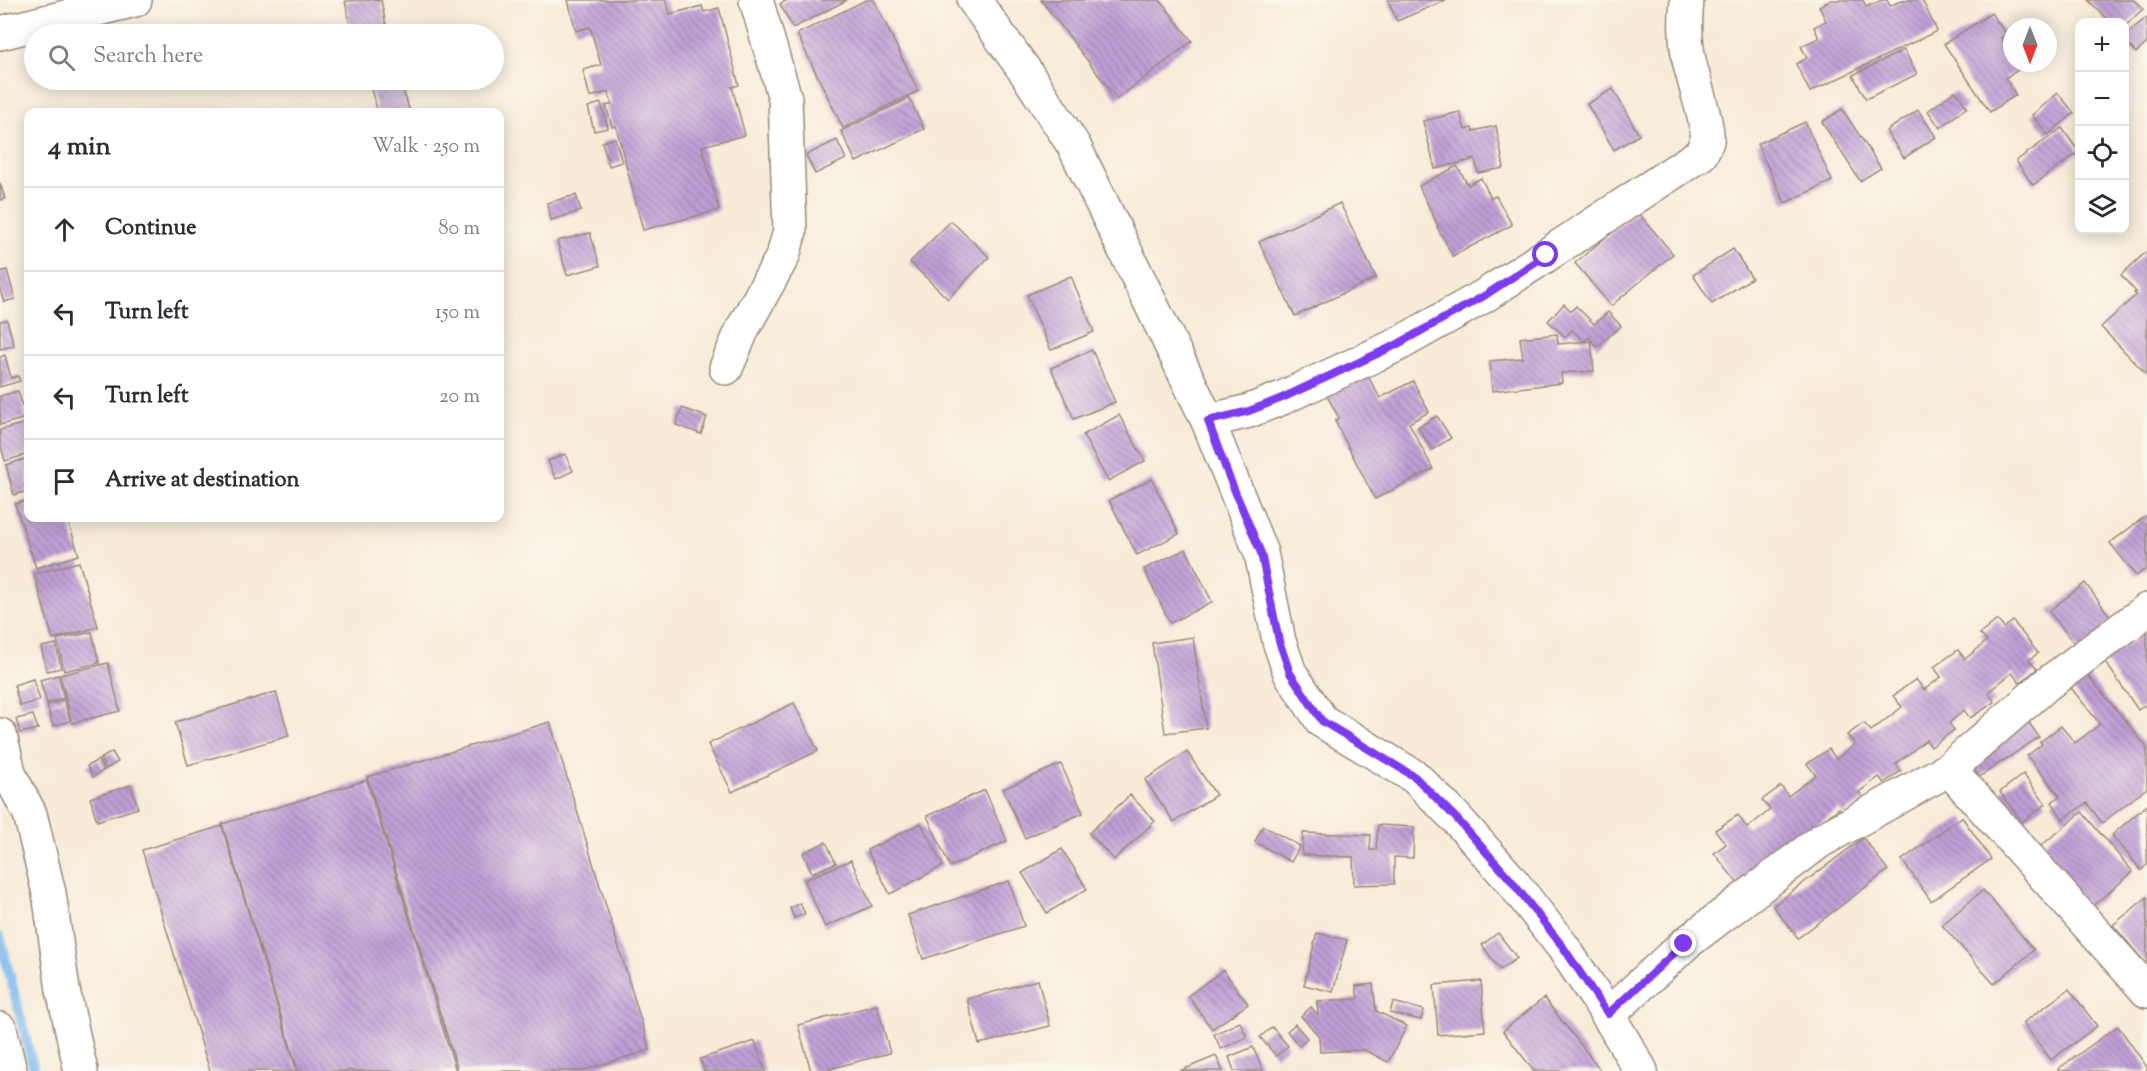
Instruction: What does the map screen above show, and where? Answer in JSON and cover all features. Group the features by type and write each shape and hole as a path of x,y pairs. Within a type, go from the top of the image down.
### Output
{"main road":[{"path":"37,24 135,0"},
{"path":"726,369 742,328 783,256 790,231 785,98 756,0"},
{"path":"974,0 1025,71 1074,146 1208,421 1261,553 1279,641 1290,673 1322,721 1415,777 1456,818 1510,879 1563,947 1608,1014 1641,1071"},
{"path":"1208,421 1249,411 1282,398 1396,345 1484,296 1701,153 1707,140 1706,125 1688,54 1684,25 1687,0"},
{"path":"0,33 24,27"},
{"path":"1608,1014 1684,944 1820,841 1949,769 2047,684 2147,610"},
{"path":"0,735 10,776 30,814 49,893 63,990 81,1071"},
{"path":"1949,769 2147,991"},
{"path":"0,1029 10,1071"}],"building":[{"path":"381,0 386,24 350,24 345,1"},
{"path":"568,0 666,0 670,14 702,6 704,12 719,8 739,85 732,87 745,135 702,146 719,210 643,230 616,126 612,127 606,106 612,104 608,92 590,97 583,70 601,65 590,27 576,31"},
{"path":"787,0 847,0 793,28 780,4"},
{"path":"866,0 874,0 918,91 843,128 797,34"},
{"path":"1041,0 1160,0 1192,41 1117,99"},
{"path":"1388,0 1446,0 1397,21"},
{"path":"1831,0 1863,0 1866,7 1882,0 1887,0 1890,6 1902,0 1922,0 1937,31 1810,92 1796,64 1807,58 1801,46 1819,38 1814,27 1826,21 1819,6"},
{"path":"2088,0 2134,0 2143,9 2129,22 2129,18 2106,18"},
{"path":"1991,13 2003,30 2001,38 2003,41 2003,72 2015,72 2005,78 2016,95 1990,112 1944,44"},
{"path":"2147,17 2147,43 2136,53 2129,45 2129,32"},
{"path":"1904,50 1917,74 1866,99 1853,75"},
{"path":"1613,89 1639,135 1614,150 1587,104"},
{"path":"371,90 403,90 409,108 377,108"},
{"path":"1955,91 1967,107 1940,128 1928,111"},
{"path":"2058,93 2074,113 2048,135 2032,115"},
{"path":"909,98 924,129 856,162 841,131"},
{"path":"601,103 608,128 594,131 588,107"},
{"path":"1842,109 1881,168 1860,181 1822,122"},
{"path":"1918,110 1936,137 1904,158 1886,131"},
{"path":"1460,112 1465,130 1472,128 1473,131 1496,126 1504,168 1478,173 1475,159 1435,169 1423,121"},
{"path":"1805,122 1832,181 1785,203 1757,144"},
{"path":"2062,128 2075,146 2075,155 2033,185 2016,161"},
{"path":"615,138 622,162 609,166 602,142"},
{"path":"837,140 846,159 815,174 806,155"},
{"path":"1457,166 1468,185 1481,178 1491,198 1496,196 1512,225 1453,256 1419,186"},
{"path":"0,183 5,199 0,200"},
{"path":"576,195 581,211 551,220 547,203"},
{"path":"1340,203 1376,278 1295,316 1259,242"},
{"path":"1637,211 1673,254 1611,306 1575,263"},
{"path":"951,221 989,257 948,299 910,262"},
{"path":"590,233 600,266 567,275 557,241"},
{"path":"1733,249 1752,278 1712,304 1693,275"},
{"path":"2147,251 2147,375 2101,327 2136,295 2121,275"},
{"path":"7,270 15,299 4,302 0,290 0,272"},
{"path":"1071,276 1094,332 1051,350 1027,295"},
{"path":"1564,304 1571,311 1576,306 1594,324 1608,312 1621,326 1597,347 1589,337 1584,341 1572,330 1565,337 1548,321"},
{"path":"7,320 14,346 0,349 0,321"},
{"path":"1557,334 1558,344 1591,341 1594,371 1561,373 1562,383 1492,391 1490,361 1523,358 1520,338"},
{"path":"1092,350 1115,402 1074,419 1051,368"},
{"path":"5,355 11,378 18,376 20,381 0,387 0,357"},
{"path":"1365,371 1380,398 1413,381 1429,412 1409,423 1433,469 1375,499 1335,421 1339,418 1325,392"},
{"path":"18,391 24,419 0,425 0,396"},
{"path":"682,408 707,417 701,434 676,425"},
{"path":"1119,415 1145,461 1108,481 1083,435"},
{"path":"1437,416 1451,438 1432,450 1418,427"},
{"path":"24,424 24,455 5,461 0,443 0,430"},
{"path":"565,454 573,471 556,479 548,461"},
{"path":"24,459 24,492 14,495 6,465"},
{"path":"1152,479 1179,534 1137,555 1109,500"},
{"path":"24,501 24,522 68,522 79,555 36,568 15,504"},
{"path":"2147,515 2147,568 2136,576 2110,543"},
{"path":"1186,549 1212,602 1170,623 1144,569"},
{"path":"79,562 98,627 53,639 34,574"},
{"path":"2085,583 2116,624 2080,651 2049,611"},
{"path":"1997,620 2004,628 2013,621 2038,653 2029,660 2037,669 2020,683 2012,673 1988,692 1995,702 1970,718 1964,710 1949,723 1954,730 1931,747 1926,740 1896,764 1901,771 1884,783 1879,777 1859,792 1864,800 1843,814 1839,808 1739,885 1714,853 1726,844 1715,830 1738,815 1747,828 1770,810 1762,800 1781,786 1788,796 1816,775 1807,764 1829,749 1836,759 1855,744 1847,735 1864,723 1871,731 1902,707 1893,696 1916,679 1924,690 1941,677 1934,667 1958,650 1965,659 1987,641 1980,634"},
{"path":"2147,631 2147,704 2138,710 2104,660"},
{"path":"92,632 99,663 64,671 57,639"},
{"path":"1193,637 1206,728 1165,733 1152,643"},
{"path":"56,644 61,668 47,671 41,647"},
{"path":"108,663 120,711 72,723 60,675"},
{"path":"2084,671 2147,747 2147,788 2102,823 2087,803 2063,819 2052,802 2060,796 2027,756 2042,744 2040,742 2061,726 2075,743 2100,724 2068,684"},
{"path":"58,675 64,698 47,703 40,680"},
{"path":"33,679 40,700 20,706 14,685"},
{"path":"276,692 289,736 188,765 175,722"},
{"path":"64,700 70,721 53,726 47,705"},
{"path":"794,703 818,751 732,792 708,744"},
{"path":"33,715 38,729 20,733 16,719"},
{"path":"2025,717 2039,737 1979,777 1966,758"},
{"path":"550,722 650,1050 581,1071 458,1071 367,777"},
{"path":"112,752 118,762 106,769 100,759"},
{"path":"1187,752 1216,795 1174,822 1145,780"},
{"path":"98,760 104,770 93,777 87,766"},
{"path":"1061,764 1083,813 1025,838 1003,789"},
{"path":"2023,774 2046,804 2022,822 2000,792"},
{"path":"367,780 456,1071 298,1071 222,824"},
{"path":"131,785 138,808 97,821 90,798"},
{"path":"985,790 1007,841 950,867 927,816"},
{"path":"1130,795 1155,821 1114,860 1089,833"},
{"path":"2147,805 2147,865 2141,870 2112,835"},
{"path":"2082,812 2133,872 2082,915 2030,855"},
{"path":"1962,817 1991,859 1931,901 1902,860"},
{"path":"921,823 943,866 890,894 867,850"},
{"path":"1378,825 1414,827 1413,858 1394,857 1394,884 1354,885 1353,857 1302,855 1303,833 1371,835 1370,850 1376,850"},
{"path":"222,826 297,1071 210,1071 142,850"},
{"path":"1263,826 1300,846 1291,862 1255,842"},
{"path":"1863,838 1888,870 1798,938 1773,906"},
{"path":"826,842 836,863 812,873 803,853"},
{"path":"1062,849 1087,889 1047,913 1022,873"},
{"path":"851,860 872,906 825,927 804,880"},
{"path":"1009,881 1024,926 923,959 908,915"},
{"path":"1983,890 2034,950 1994,984 1942,925"},
{"path":"2147,897 2147,965 2113,925"},
{"path":"800,903 805,914 794,918 790,908"},
{"path":"1317,933 1347,940 1333,992 1304,985"},
{"path":"1498,933 1517,958 1500,970 1482,945"},
{"path":"1223,970 1248,1004 1212,1029 1188,996"},
{"path":"1038,980 1050,1026 979,1044 967,999"},
{"path":"1481,981 1485,1031 1438,1035 1434,985"},
{"path":"1373,984 1376,1011 1407,1026 1388,1062 1365,1050 1320,1052 1319,1036 1301,1016 1311,1007 1318,1015 1317,1001 1358,999 1356,986"},
{"path":"2069,989 2097,1026 2051,1060 2023,1023"},
{"path":"1544,998 1601,1071 1534,1071 1503,1031"},
{"path":"1393,1002 1424,1010 1421,1020 1390,1013"},
{"path":"877,1005 890,1053 821,1071 811,1071 798,1025"},
{"path":"1240,1022 1247,1037 1221,1049 1214,1034"},
{"path":"1295,1024 1307,1038 1299,1046 1287,1031"},
{"path":"2118,1026 2147,1067 2147,1071 2060,1071 2058,1069"},
{"path":"1272,1027 1288,1046 1276,1056 1260,1037"},
{"path":"755,1041 765,1071 704,1071 700,1059"},
{"path":"1253,1047 1263,1071 1234,1071 1229,1057"},
{"path":"1216,1056 1223,1071 1180,1071"}],"waterway":[{"path":"0,937 34,1071"}],"route":[{"path":"1546,255 1484,296 1396,345 1282,398 1249,411 1208,421 1261,553 1279,641 1290,673 1322,721 1415,777 1456,818 1510,879 1563,947 1608,1014 1684,944"}]}
